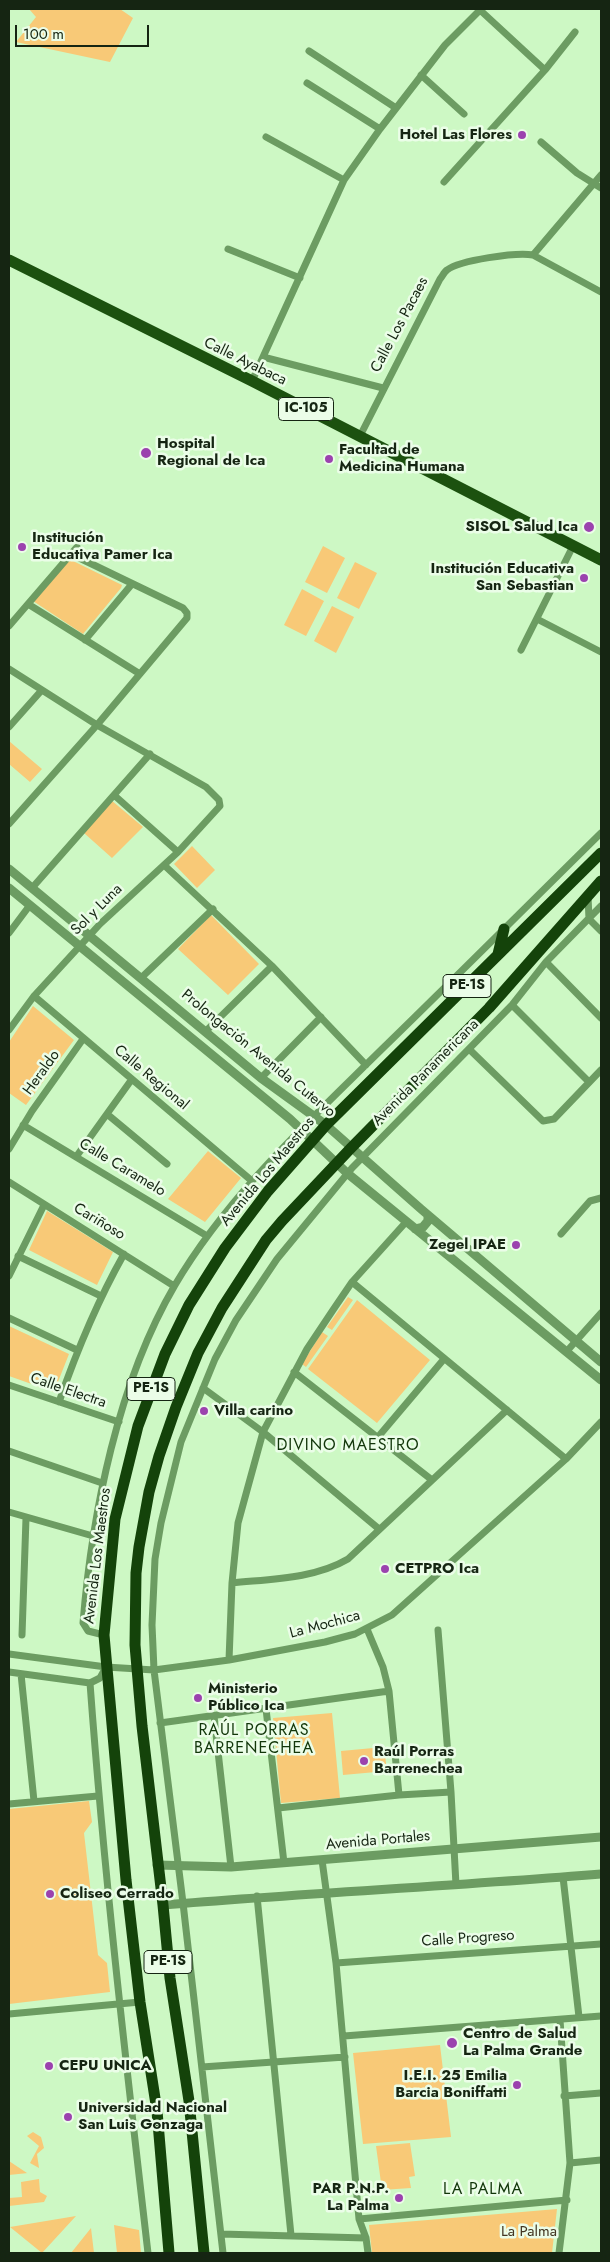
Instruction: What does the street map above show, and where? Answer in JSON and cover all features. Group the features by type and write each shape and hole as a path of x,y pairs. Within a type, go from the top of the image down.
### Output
{"highway":[{"name":"Avenida Los Maestros","path":"169,2253 157,2111 140,2002 125,1870 104,1634 110,1560 120,1495 138,1426 161,1363 189,1306 226,1248 268,1191 326,1125 601,853"},
{"name":"PE-1S","path":"204,2253 188,2101 170,1978 137,1669 136,1573 143,1522 159,1456 176,1407 207,1336 254,1258 282,1221 489,1008 601,881"},
{"path":"498,955 504,929"}],"main road":[{"name":"Calle Ayabaca","path":"9,260 252,381 601,560"}],"street":[{"path":"252,381 344,180 380,128 455,34 481,9 545,70"},
{"path":"444,182 545,70 575,32"},
{"path":"309,51 396,108"},
{"path":"421,75 464,114"},
{"path":"307,83 380,128"},
{"path":"266,137 344,180"},
{"path":"541,142 577,173 601,188"},
{"path":"533,255 601,175"},
{"path":"228,249 300,278"},
{"name":"Calle Los Pacaes","path":"360,436 440,279 447,270 505,255 522,253 533,255 601,292"},
{"path":"263,357 383,388"},
{"path":"521,650 573,546"},
{"path":"9,626 77,547"},
{"path":"9,824 186,621 187,615 183,608 71,554"},
{"path":"85,640 132,584"},
{"path":"28,604 140,674"},
{"path":"537,619 601,652"},
{"path":"9,669 97,725 150,754 32,888"},
{"path":"9,727 41,691"},
{"name":"Sol y Luna","path":"9,1030 34,996 90,935 178,852 213,816 220,806 215,794 150,754"},
{"path":"114,795 178,852"},
{"path":"104,1634 88,1631 83,1624 87,1565 102,1483 119,1422 142,1352 174,1286 207,1236 252,1181 313,1117 601,833"},
{"path":"164,865 272,966 366,1065"},
{"name":"Prolongación Avenida Cutervo","path":"9,869 261,1078 326,1125 361,1158 575,1342 601,1362"},
{"name":"Prolongación Avenida Cutervo","path":"9,888 301,1130 336,1164 601,1380"},
{"path":"588,896 590,918 601,931"},
{"path":"9,933 30,905"},
{"name":"Avenida Panamericana","path":"223,2253 154,1670 153,1585 157,1544 181,1442 203,1388 236,1320 262,1280 347,1173 512,1005 546,962 601,906"},
{"path":"141,978 213,909"},
{"path":"546,962 601,1018"},
{"path":"206,1031 272,966"},
{"name":"Calle Regional","path":"34,996 252,1181"},
{"path":"512,1005 589,1082"},
{"path":"261,1078 321,1017"},
{"name":"Heraldo","path":"9,1149 23,1125 83,1039"},
{"path":"469,1049 543,1121 554,1119 601,1070"},
{"path":"76,1157 132,1079"},
{"path":"107,1114 167,1164"},
{"name":"Calle Caramelo","path":"23,1125 207,1236"},
{"name":"Cariñoso","path":"9,1182 174,1286"},
{"path":"560,1234 590,1200 601,1198"},
{"path":"9,1276 44,1205"},
{"path":"229,1660 232,1583 238,1523 263,1432 307,1349 352,1282 415,1210 424,1212 428,1221 426,1224 415,1229"},
{"path":"59,1402 77,1350 101,1296 124,1254"},
{"path":"18,1256 101,1296"},
{"path":"352,1282 566,1459"},
{"path":"567,1352 601,1313"},
{"path":"9,1318 77,1350"},
{"path":"378,1437 444,1359"},
{"path":"294,1372 432,1480"},
{"name":"Calle Electra","path":"9,1385 119,1422"},
{"path":"203,1388 263,1432 379,1528"},
{"path":"232,1583 314,1572 332,1567 355,1552 507,1410"},
{"name":"La Mochica","path":"9,1654 106,1668 154,1670 229,1660 325,1642 367,1629 392,1615 566,1459 601,1422"},
{"path":"9,1451 102,1483"},
{"path":"9,1512 93,1536"},
{"path":"22,1634 26,1518"},
{"path":"367,1629 383,1667 389,1691 399,1795"},
{"path":"438,1630 451,1792 456,1885"},
{"path":"9,1672 90,1683 100,1678 106,1668"},
{"path":"21,1674 34,1801"},
{"path":"90,1683 98,1796 119,2004 148,2253"},
{"path":"160,1723 389,1691"},
{"path":"266,1709 284,1863"},
{"path":"214,1716 231,1867"},
{"path":"278,1808 399,1795 451,1792"},
{"path":"9,1804 98,1796"},
{"name":"Avenida Portales","path":"158,1865 231,1867 601,1837"},
{"path":"322,1860 344,2036 359,2219 366,2238 368,2253"},
{"path":"163,1905 257,1896 327,1894 601,1874"},
{"path":"563,1877 579,2017"},
{"path":"257,1896 291,2235"},
{"name":"Calle Progreso","path":"336,1963 601,1944"},
{"path":"9,2014 140,2002"},
{"path":"344,2036 601,2016"},
{"path":"560,2020 570,2163 560,2253"},
{"path":"202,2067 345,2057"},
{"path":"564,2096 601,2093"},
{"path":"570,2163 601,2160"},
{"path":"359,2219 566,2200"},
{"path":"221,2234 366,2238"}],"green space":[{"path":"29,9 120,9 133,18 110,62 16,42 36,17"},
{"path":"323,546 345,558 327,593 305,582"},
{"path":"69,559 122,585 83,634 33,601"},
{"path":"355,562 377,573 359,609 337,598"},
{"path":"302,589 324,601 306,636 284,625"},
{"path":"332,606 354,617 336,653 314,641"},
{"path":"9,741 42,769 30,782 9,764"},
{"path":"111,800 143,827 112,858 84,833"},
{"path":"192,846 215,870 197,888 174,864"},
{"path":"211,915 259,964 228,995 178,949"},
{"path":"33,1006 74,1040 26,1105 9,1093 9,1042"},
{"path":"208,1151 241,1178 205,1222 168,1199"},
{"path":"47,1211 113,1252 97,1285 29,1250"},
{"path":"348,1297 353,1300 332,1330 327,1327"},
{"path":"357,1300 430,1360 377,1423 308,1369"},
{"path":"9,1326 69,1354 54,1392 9,1376"},
{"path":"322,1332 328,1336 306,1367 302,1364"},
{"name":"Raúl Porras Barrenechea","path":"332,1713 340,1798 281,1803 273,1718"},
{"name":"Raúl Porras Barrenechea","path":"384,1747 387,1771 343,1775 341,1751"},
{"name":"Coliseo Cerrado","path":"89,1801 92,1822 84,1833 98,1955 107,1963 110,1992 9,2004 9,1809"},
{"path":"440,2045 451,2137 363,2144 353,2053"},
{"path":"33,2132 41,2137 44,2148 37,2154 39,2168 30,2163 39,2146 27,2136"},
{"path":"410,2143 415,2176 409,2177 411,2188 382,2190 376,2146"},
{"path":"9,2161 27,2173 28,2173 9,2175"},
{"path":"39,2179 40,2192 47,2196 44,2202 9,2206 9,2198 22,2197 21,2182"},
{"name":"La Palma","path":"557,2209 552,2253 372,2253 369,2225"},
{"path":"76,2216 42,2253 10,2227"},
{"path":"114,2225 139,2230 141,2253 117,2253"},
{"path":"91,2228 94,2253 71,2253"}],"place":[{"name":"Hotel Las Flores","path":"522,135"},
{"name":"Hospital Regional de Ica","path":"146,453"},
{"name":"Facultad de Medicina Humana","path":"329,459"},
{"name":"SISOL Salud Ica","path":"589,527"},
{"name":"Institución Educativa Pamer Ica","path":"22,547"},
{"name":"Institución Educativa San Sebastian","path":"584,578"},
{"name":"Zegel IPAE","path":"516,1245"},
{"name":"Villa carino","path":"204,1411"},
{"name":"CETPRO Ica","path":"385,1569"},
{"name":"Ministerio Público Ica","path":"198,1698"},
{"name":"Raúl Porras Barrenechea","path":"364,1761"},
{"name":"Coliseo Cerrado","path":"50,1894"},
{"name":"Centro de Salud La Palma Grande","path":"452,2043"},
{"name":"CEPU UNICA","path":"49,2066"},
{"name":"I.E.I. 25 Emilia Barcia Boniffatti","path":"517,2085"},
{"name":"Universidad Nacional San Luis Gonzaga","path":"68,2117"},
{"name":"PAR P.N.P. La Palma","path":"399,2198"}],"district":[{"name":"DIVINO MAESTRO","path":"348,1446"},
{"name":"RAÚL PORRAS BARRENECHEA","path":"254,1740"},
{"name":"LA PALMA","path":"483,2190"}]}
